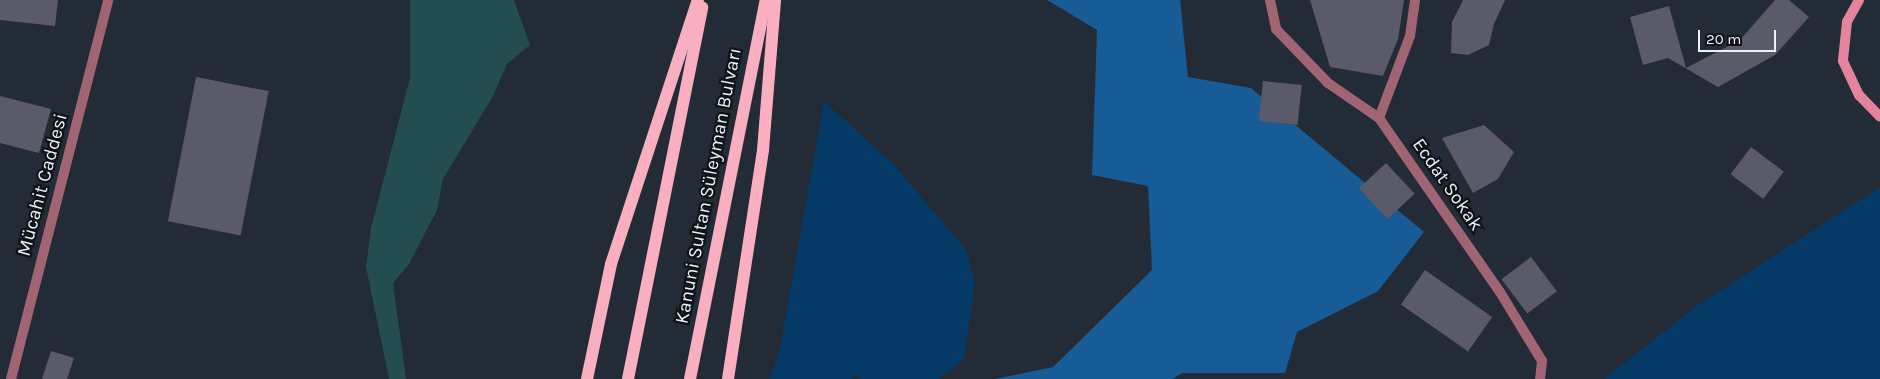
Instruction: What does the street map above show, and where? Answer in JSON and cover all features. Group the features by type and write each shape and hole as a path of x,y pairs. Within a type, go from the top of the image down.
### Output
{"main road":[{"path":"587,379 611,264 698,0"},
{"path":"628,379 704,0"},
{"name":"Kanuni Sultan Süleyman Bulvarı","path":"690,379 766,0"},
{"path":"728,379 763,150 775,0"}],"street":[{"name":"Mücahit Caddesi","path":"11,379 108,0"},
{"path":"1270,0 1276,29 1328,84 1379,118 1410,36 1415,0"},
{"path":"1859,0 1847,22 1843,61 1860,95 1880,117"},
{"name":"Ecdat Sokak","path":"1379,118 1505,299 1542,361 1540,379"}],"shaded area":[{"path":"410,0 514,0 530,45 507,64 492,98 443,179 437,210 409,264 393,283 406,379 389,379 366,267 371,228 410,78"},
{"path":"1047,0 1180,0 1188,77 1251,88 1424,232 1378,291 1297,332 1285,373 1182,373 1173,379 995,379 1053,367 1152,270 1148,186 1092,175 1097,30"},
{"path":"824,101 895,166 967,251 975,284 964,359 939,379 860,379 856,374 851,379 769,379 779,354"},
{"path":"1880,187 1880,379 1604,379 1695,307"}],"building":[{"path":"0,0 58,0 55,26 0,20"},
{"path":"1310,0 1404,0 1398,39 1383,76 1330,67"},
{"path":"1463,0 1505,0 1494,24 1489,45 1468,55 1451,53 1452,22"},
{"path":"1775,0 1789,0 1809,17 1775,55 1718,87 1668,58 1643,65 1630,17 1669,6 1686,68 1740,40"},
{"path":"196,77 269,91 241,235 168,221"},
{"path":"1263,81 1302,85 1298,125 1259,121"},
{"path":"0,96 51,109 39,153 0,143"},
{"path":"1484,125 1514,152 1498,179 1473,193 1442,138"},
{"path":"1751,147 1784,172 1763,199 1731,174"},
{"path":"1386,163 1415,194 1388,219 1359,188"},
{"path":"1531,257 1557,291 1527,314 1501,279"},
{"path":"1425,270 1492,317 1468,351 1401,304"},
{"path":"51,351 74,358 67,379 42,379"}]}
